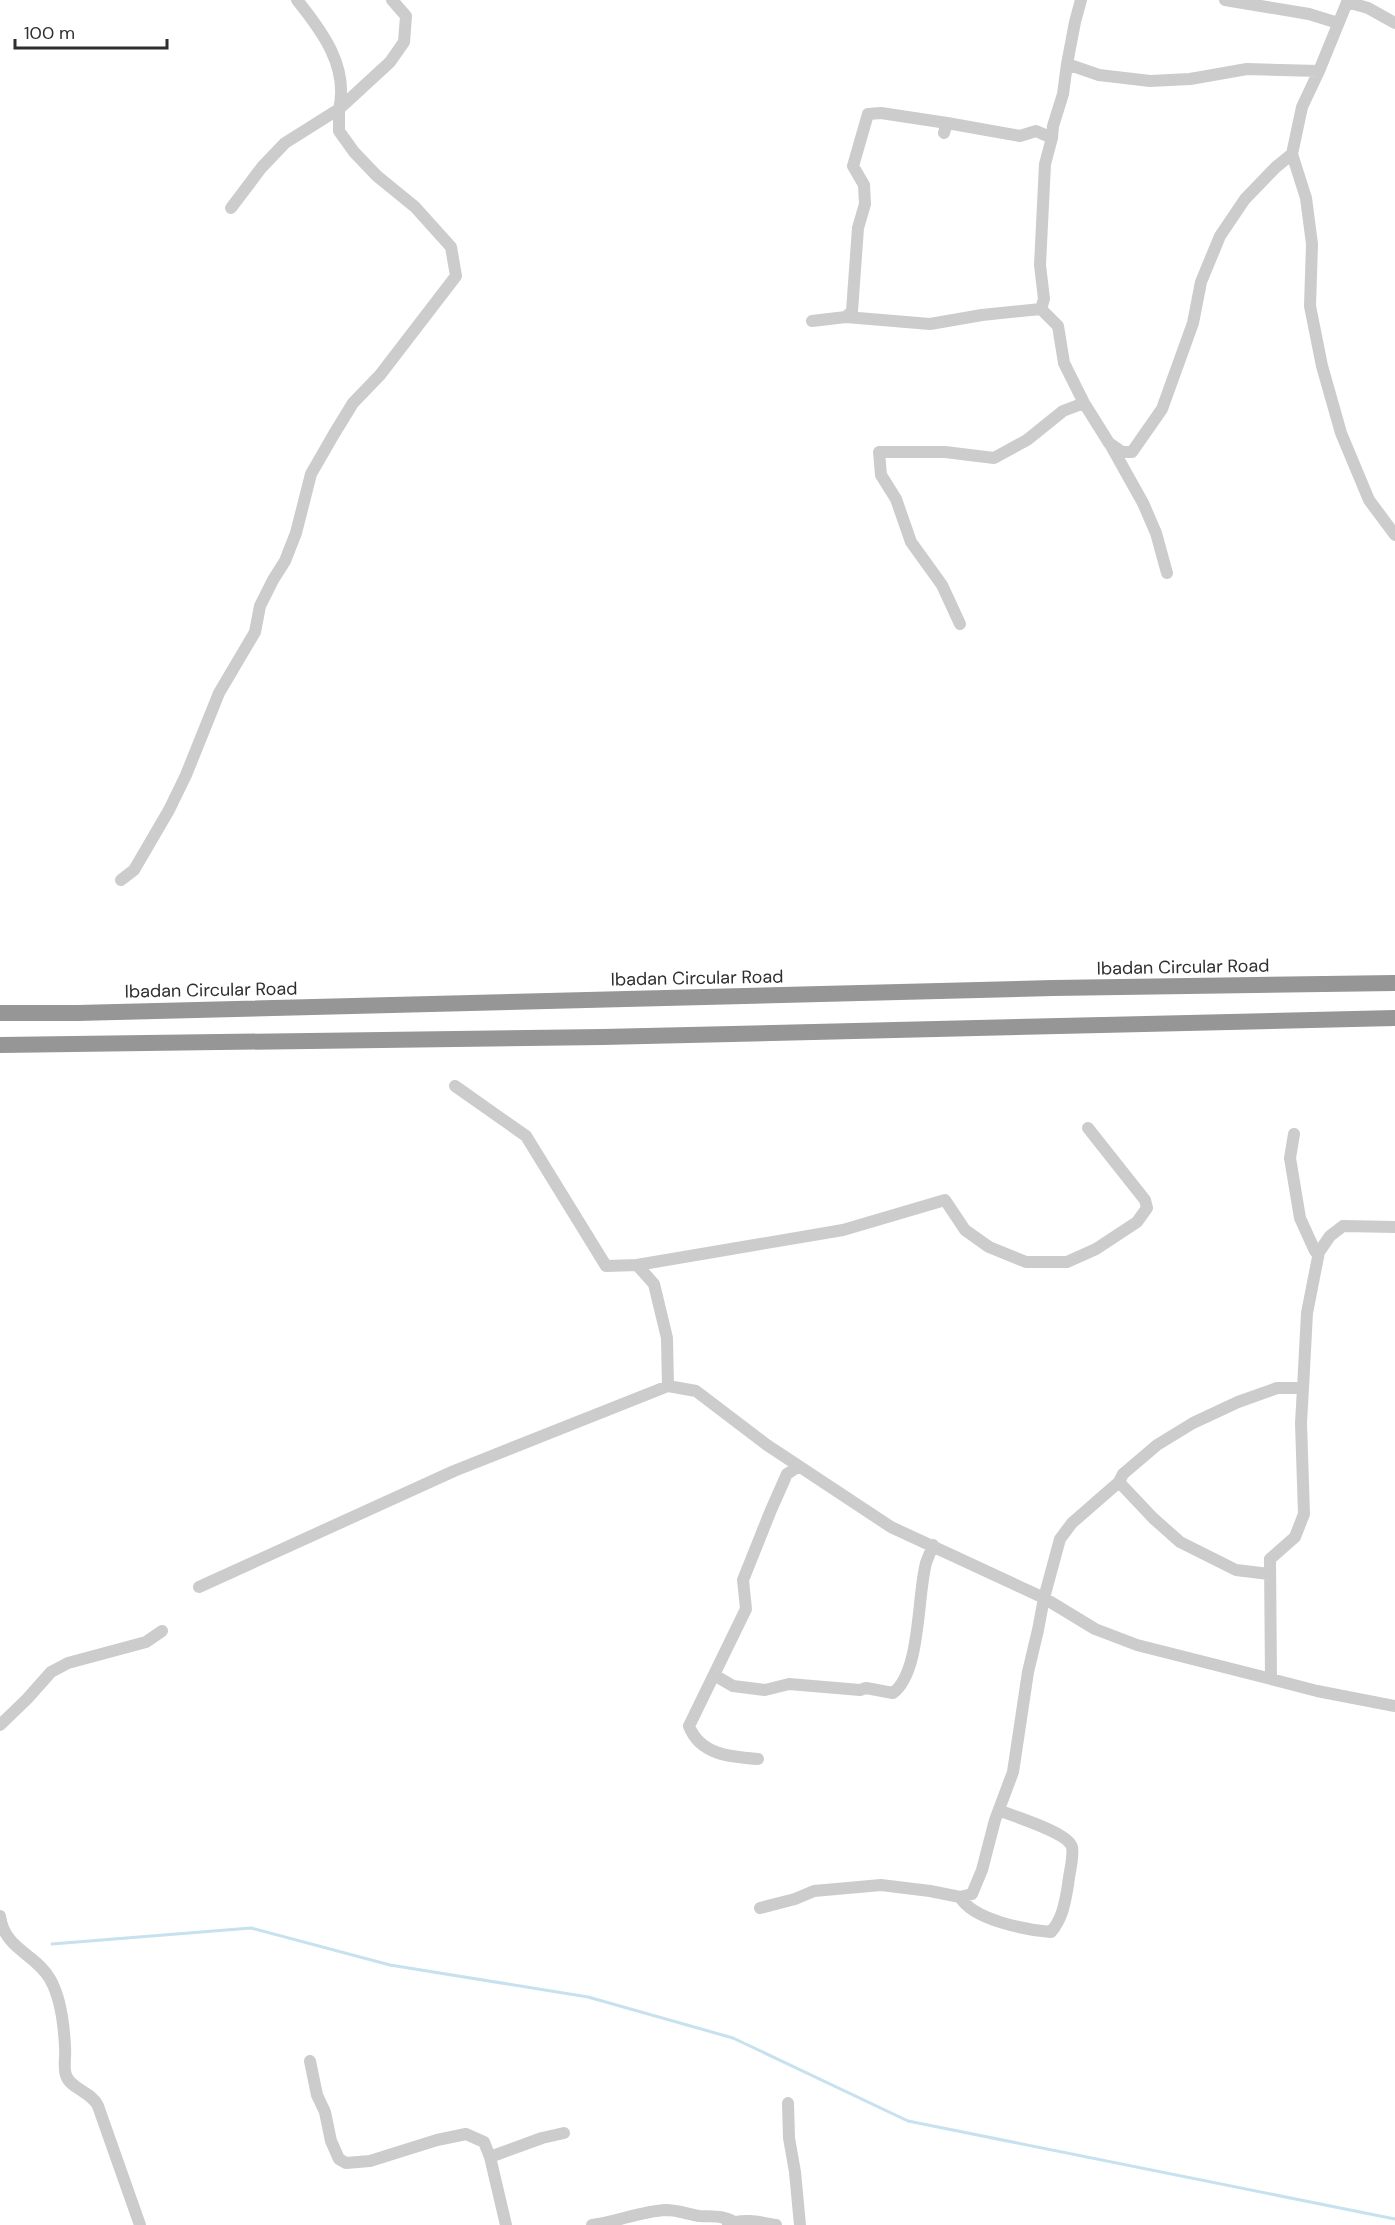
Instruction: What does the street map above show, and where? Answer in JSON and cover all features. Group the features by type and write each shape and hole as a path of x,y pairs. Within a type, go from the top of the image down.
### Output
{"highway":[{"name":"Ibadan Circular Road","path":"0,1013 77,1013 1053,988 1395,983"},
{"path":"0,1045 603,1037 1395,1018"}],"street":[{"path":"121,880 134,870 169,810 219,693 255,632 260,606 285,561 296,533 311,474 353,403 380,375 456,276 451,247 415,207 377,176 354,152 339,131 341,98 333,52 316,24 297,0"},
{"path":"231,208 262,167 285,143 339,109 390,62 404,42 406,16 392,0"},
{"path":"1041,309 1044,299 1040,265 1045,164 1063,94 1072,32 1081,0"},
{"path":"1225,0 1309,14 1338,23"},
{"path":"1395,23 1368,8 1347,1 1302,107 1292,154 1306,198 1312,244 1310,306 1322,366 1341,433 1369,500 1395,535"},
{"path":"1067,64 1099,75 1150,81 1191,79 1247,69 1319,71"},
{"path":"846,317 852,311 858,228 865,204 864,185 853,166 868,114 881,112 946,128 1020,136 1036,131 1052,138"},
{"path":"1109,443 1122,452 1132,452 1162,409 1193,323 1201,282 1220,236 1245,199 1292,154"},
{"path":"812,321 846,317 930,324 982,315 1041,309"},
{"path":"1041,309 1058,326 1064,363 1156,533 1167,573"},
{"path":"960,624 942,585 911,542 896,499 881,475 879,452 945,452 994,458 1027,440 1063,411 1084,403"},
{"path":"455,1086 526,1136 606,1266 637,1265 843,1230 945,1200 965,1230 989,1246 1026,1262 1067,1262 1096,1249 1137,1222 1146,1208 1145,1200 1088,1128"},
{"path":"1294,1134 1290,1158 1300,1218 1315,1251 1319,1252"},
{"path":"1271,1679 1270,1559 1295,1537 1304,1514 1301,1423 1307,1313 1319,1252 1330,1236 1343,1226 1395,1227"},
{"path":"637,1265 654,1284 667,1338 668,1386"},
{"path":"200,1587 454,1471 668,1386 696,1391 767,1445 891,1527 1044,1598 1095,1629 1137,1645 1317,1691 1395,1706"},
{"path":"760,1908 795,1899 814,1891 881,1885 930,1891 960,1898 972,1894 982,1870 1012,1772 1024,1694 1044,1598 1060,1539 1072,1522 1119,1482 1124,1474 1157,1445 1193,1423 1238,1402 1277,1388 1303,1388"},
{"path":"758,1760 729,1757 711,1751 693,1736 689,1726 746,1609 743,1580 753,1553 787,1474 799,1466"},
{"path":"1119,1482 1153,1518 1180,1542 1236,1570 1269,1574"},
{"path":"714,1675 733,1686 765,1690 789,1684 860,1690 867,1688 893,1693 902,1687 910,1668 926,1564 933,1545"},
{"path":"0,1725 51,1672 68,1663 146,1642 162,1631"},
{"path":"960,1898 973,1911 1029,1930 1051,1932 1059,1922 1065,1904 1071,1859 1072,1849 1069,1841 1059,1834 999,1810"},
{"path":"0,1916 3,1932 16,1948 46,1972 51,1982 56,1994 65,2047 66,2075 74,2086 94,2098 98,2106 140,2225"},
{"path":"310,2061 317,2095 325,2112 331,2141 339,2159 345,2163 370,2161 437,2140 466,2134 484,2142 490,2157 506,2225"},
{"path":"788,2103 789,2138 800,2225"},
{"path":"490,2157 542,2138 564,2133"},
{"path":"592,2225 667,2210 700,2216 724,2216 732,2223 757,2221 776,2225"}],"waterway":[{"path":"52,1944 251,1928 390,1965 588,1997 733,2038 908,2121 1395,2219"}]}
